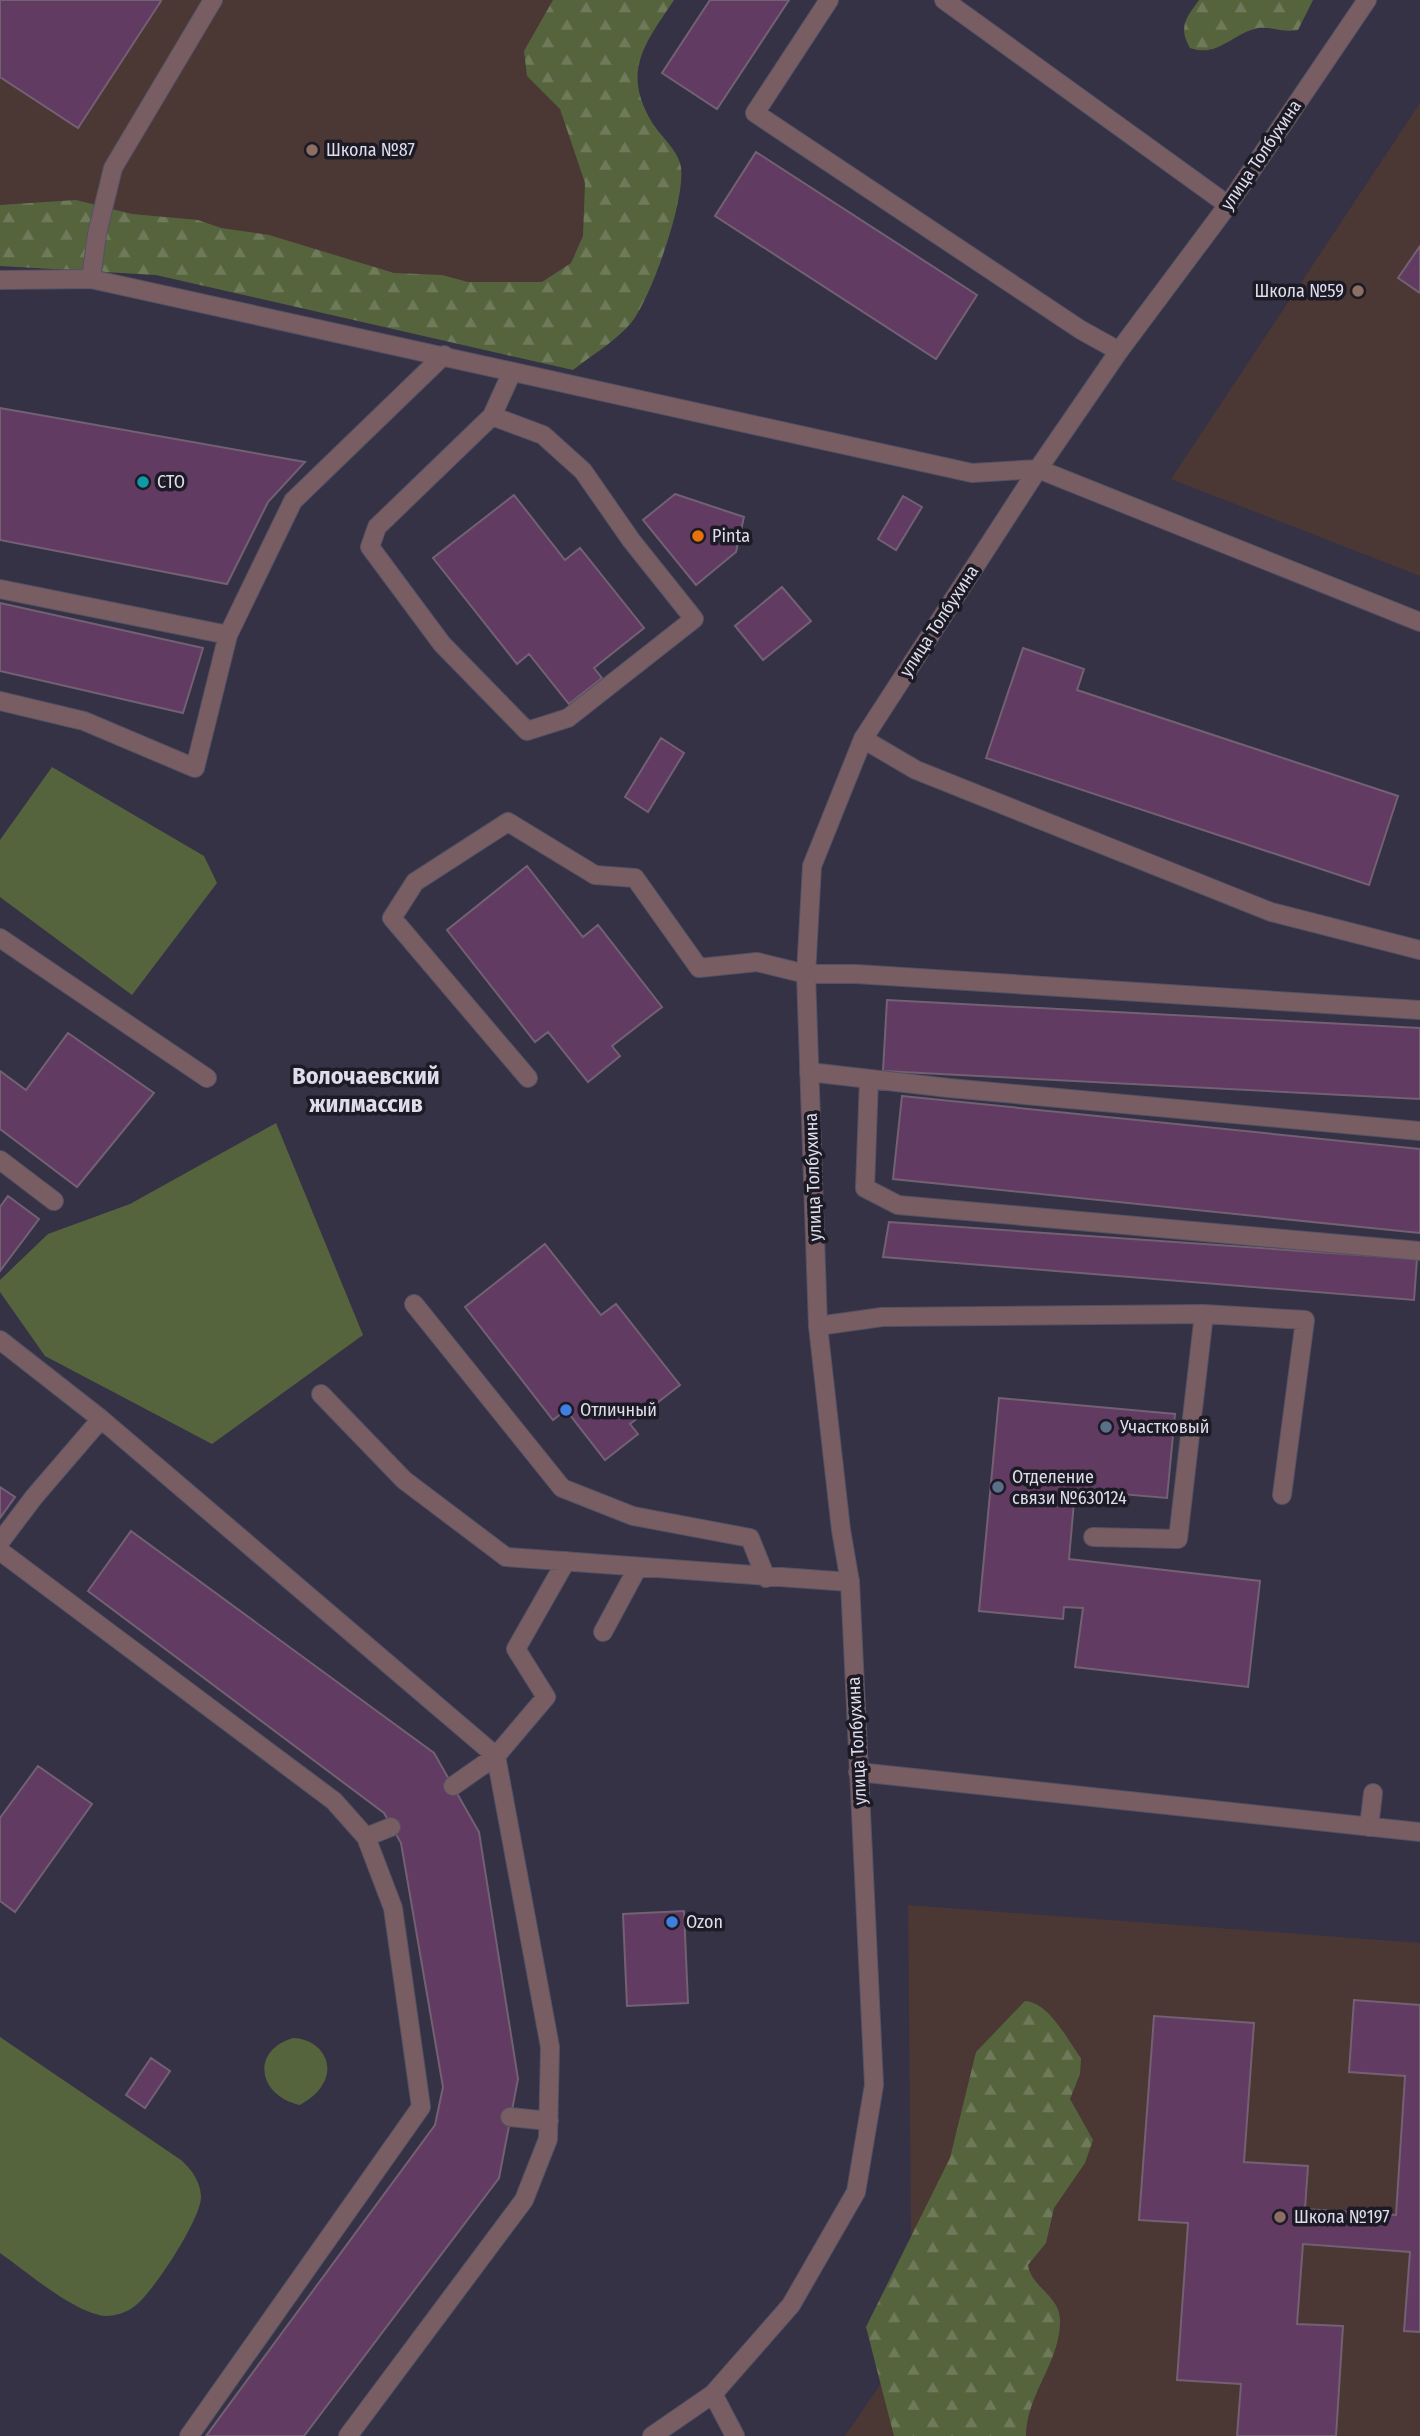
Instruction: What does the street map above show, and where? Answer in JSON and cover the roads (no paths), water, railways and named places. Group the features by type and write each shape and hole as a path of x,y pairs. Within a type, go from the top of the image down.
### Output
{"street":[{"path":"91,279 97,234 113,168 213,0"},
{"path":"829,0 755,113 1081,330 1119,351"},
{"path":"944,0 1228,205"},
{"name":"улица Толбухина","path":"652,2436 713,2394 791,2305 856,2192 874,2085 850,1582 841,1530 818,1326 806,974 812,866 863,739 1038,469 1119,351 1228,205 1367,0"},
{"path":"0,280 91,279 972,473 1038,469 1420,622"},
{"path":"0,701 84,721 195,768 228,635 292,501 444,355"},
{"path":"492,416 542,435 583,471 631,540 694,620 568,718 527,731 442,644 370,547 377,527 492,416 512,372"},
{"path":"0,589 228,635"},
{"path":"863,739 916,770 1271,912 1420,950"},
{"path":"528,1078 392,918 415,882 508,822 595,875 635,878 699,968 757,962 806,974 856,974 1420,1010"},
{"path":"0,938 207,1078"},
{"path":"809,1072 1420,1131"},
{"path":"869,1079 865,1188 898,1205 1420,1251"},
{"path":"0,1160 54,1201"},
{"path":"414,1304 562,1488 633,1516 750,1538 766,1578"},
{"path":"818,1326 882,1317 1204,1314 1305,1320 1282,1495"},
{"path":"1093,1537 1178,1539 1204,1314"},
{"path":"0,1340 101,1419 496,1756 550,2047 548,2139 524,2200 348,2436"},
{"path":"321,1394 404,1480 506,1557 850,1582"},
{"path":"0,1542 34,1497 101,1419"},
{"path":"0,1550 334,1801 366,1837 393,1908 430,2108 189,2436"},
{"path":"453,1786 496,1756 546,1697 516,1648 566,1562"},
{"path":"603,1632 638,1567"},
{"path":"858,1772 1420,1832"},
{"path":"1369,1827 1373,1793"},
{"path":"366,1837 391,1827"},
{"path":"510,2117 549,2121"},
{"path":"713,2394 736,2436"}],"place":[{"name":"Школа №87","path":"312,150"},
{"name":"Школа №59","path":"1358,291"},
{"name":"СТО","path":"143,482"},
{"name":"Pinta","path":"698,536"},
{"name":"Отличный","path":"566,1410"},
{"name":"Участковый","path":"1106,1427"},
{"name":"Отделение связи №630124","path":"998,1487"},
{"name":"Ozon","path":"672,1922"},
{"name":"Школа №197","path":"1280,2217"}],"district":[{"name":"Волочаевский жилмассив","path":"366,1090"}]}
